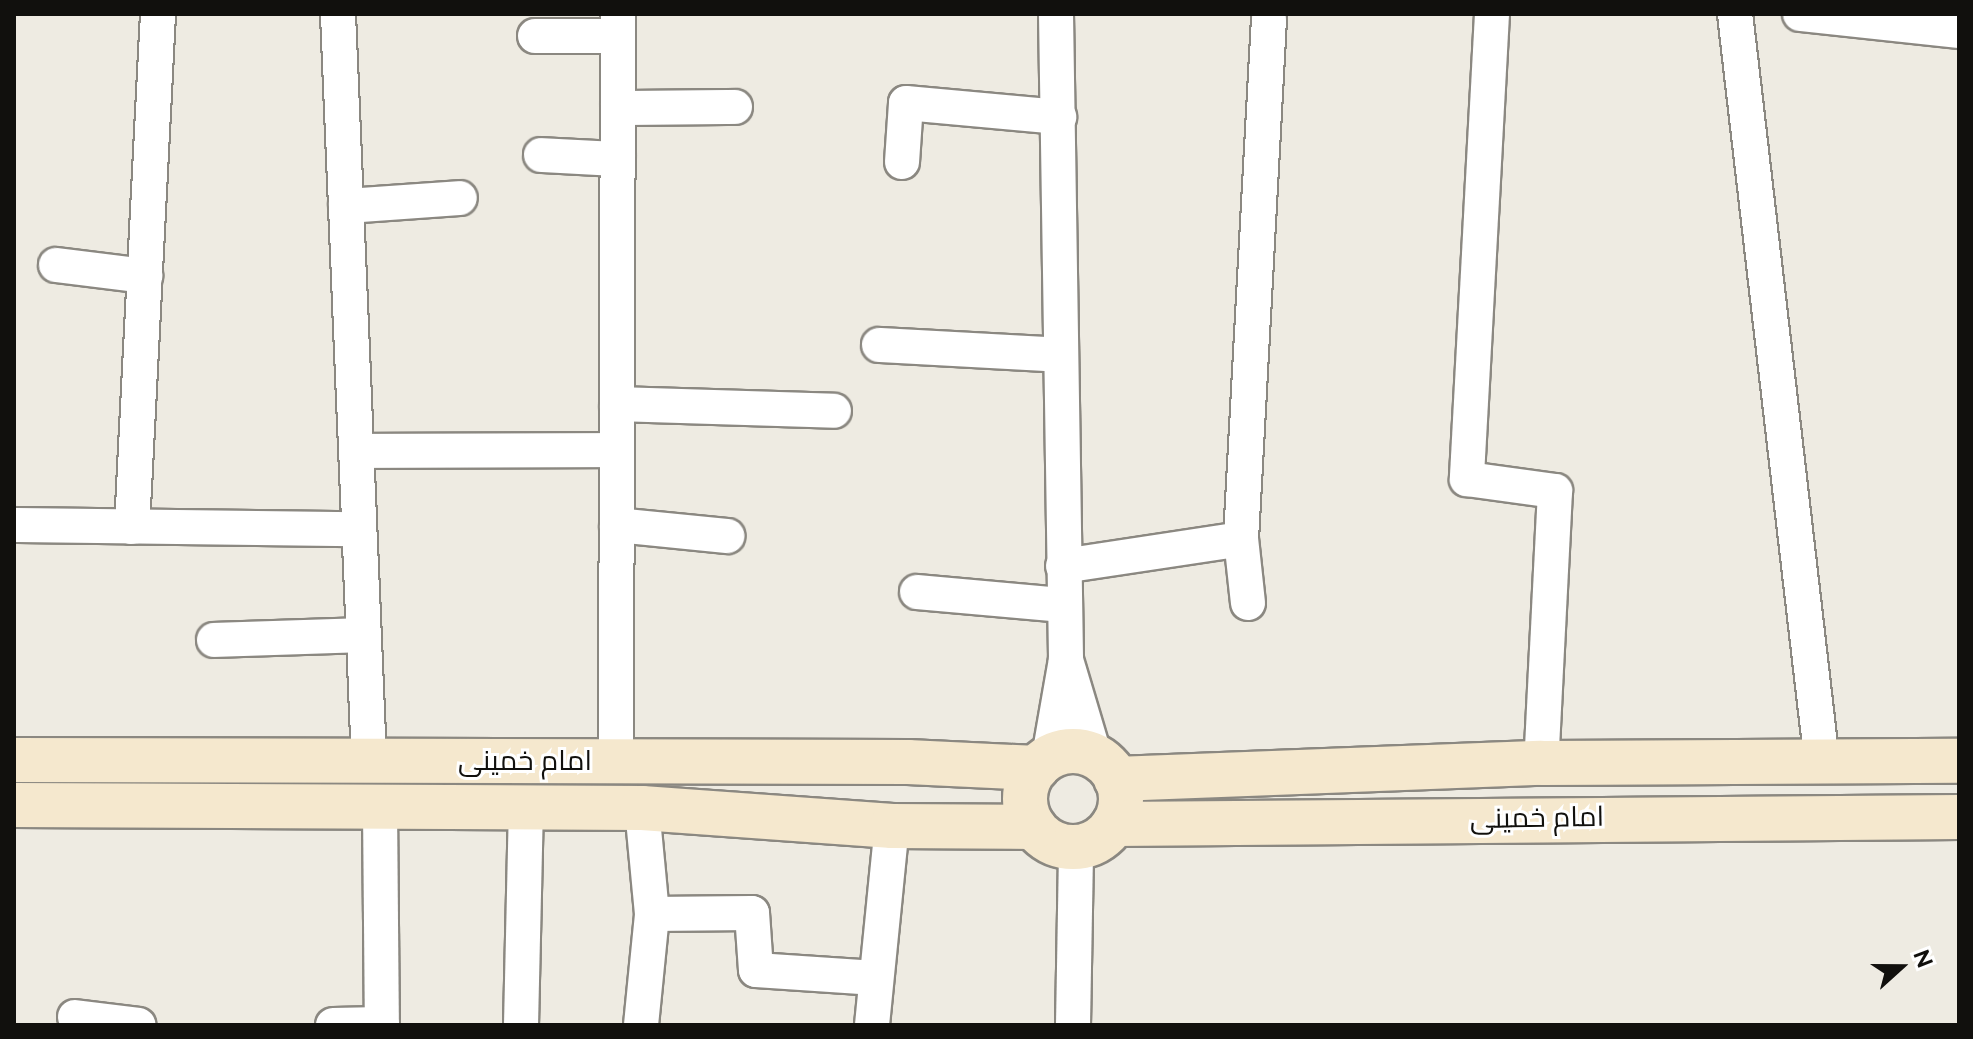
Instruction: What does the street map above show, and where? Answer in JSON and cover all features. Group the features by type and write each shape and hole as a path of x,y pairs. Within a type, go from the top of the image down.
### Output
{"main road":[{"path":"1073,752 1106,768 1121,794 1114,824 1104,836 1076,847 1045,839 1027,813 1025,797 1043,762 1073,752"},
{"name":"امام خمینی","path":"14,760 1043,762"},
{"name":"امام خمینی","path":"1106,768 1959,761"},
{"name":"امام خمینی","path":"14,805 642,808 892,826 1034,827"},
{"name":"امام خمینی","path":"1114,824 1716,816 1959,817"}],"street":[{"path":"132,527 158,14"},
{"path":"338,14 369,760"},
{"path":"1043,762 1066,660 1056,14"},
{"path":"1492,14 1467,479 1555,491 1541,763"},
{"path":"1735,14 1822,762"},
{"path":"1800,14 1870,18 1959,31"},
{"path":"1248,603 1241,539 1269,16"},
{"path":"535,36 618,25 616,761"},
{"path":"902,162 906,103 1059,117"},
{"path":"618,108 735,107"},
{"path":"541,155 618,159"},
{"path":"346,206 460,198"},
{"path":"56,265 145,276"},
{"path":"879,345 1061,355"},
{"path":"617,404 834,411"},
{"path":"356,451 617,450"},
{"path":"14,525 359,529"},
{"path":"617,525 727,536"},
{"path":"1063,566 1241,539"},
{"path":"917,592 1063,605"},
{"path":"214,640 364,635"},
{"path":"1066,660 1106,768"},
{"path":"333,1025 382,1024 380,807"},
{"path":"521,1025 526,807"},
{"path":"641,1025 652,914 642,808"},
{"path":"872,1025 892,826"},
{"path":"1073,1025 1076,847"},
{"path":"652,914 752,913 756,970 876,978"},
{"path":"75,1017 139,1025"}]}
